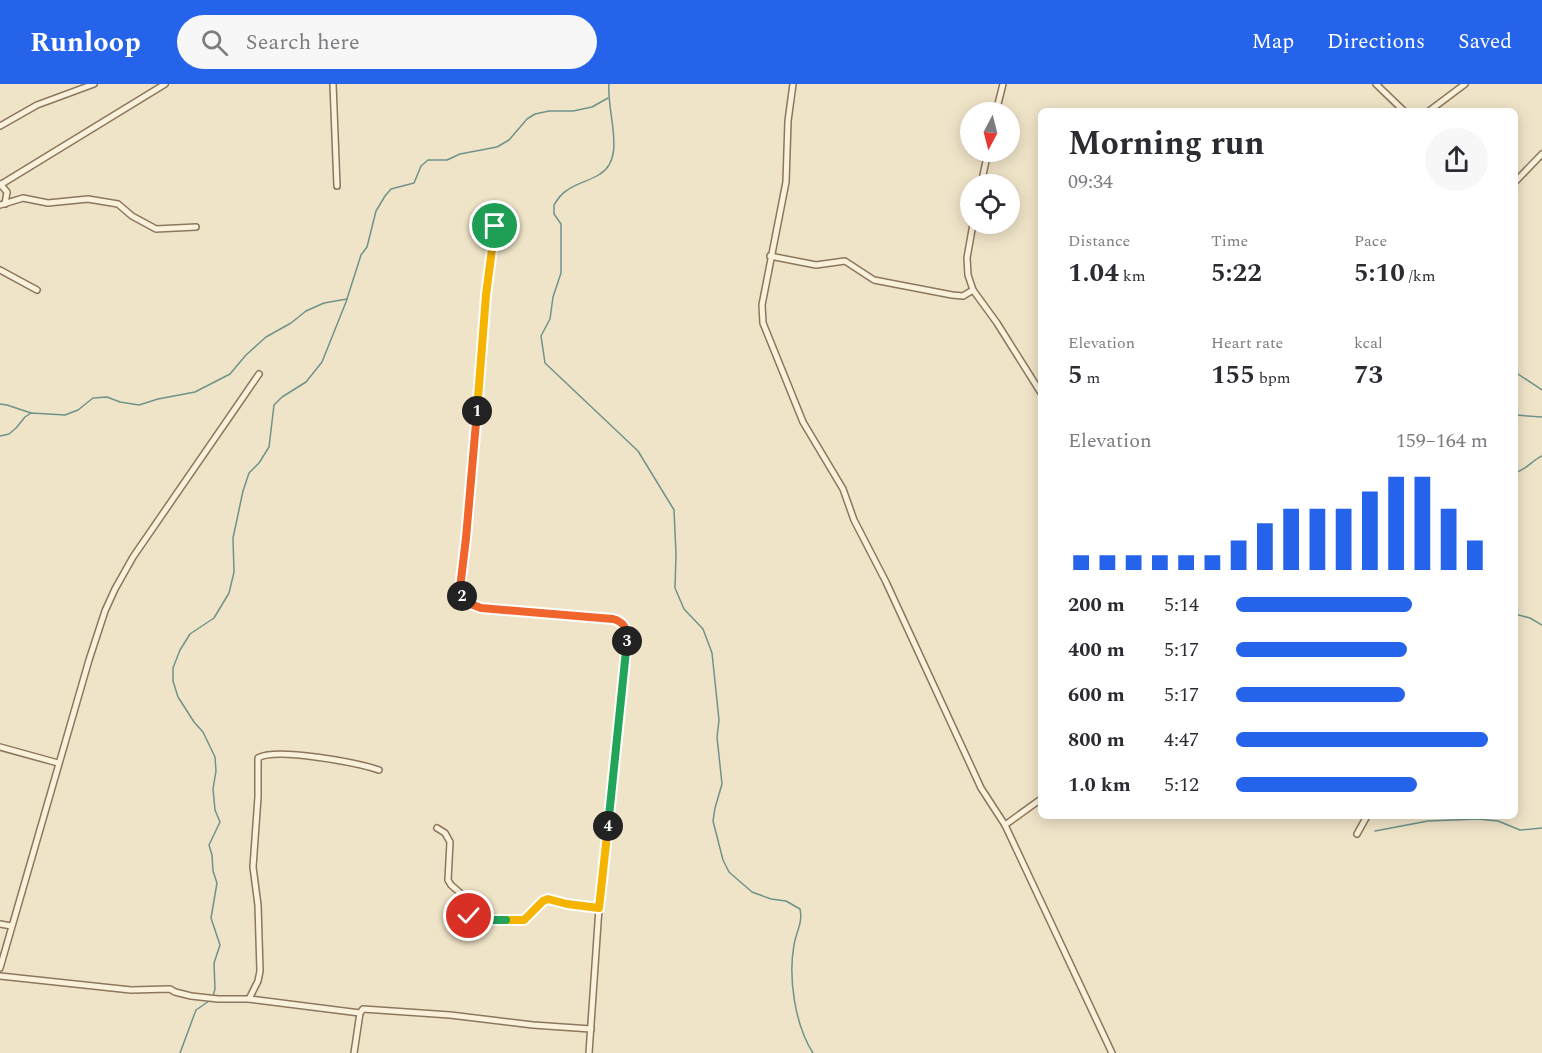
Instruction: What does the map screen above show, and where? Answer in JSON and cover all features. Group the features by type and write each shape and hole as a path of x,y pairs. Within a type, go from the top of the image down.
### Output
{"street":[{"path":"0,126 37,105 94,84"},
{"path":"3,204 7,192 0,184 165,84"},
{"path":"333,84 337,186"},
{"path":"793,84 788,121 786,182 770,256 762,317 794,401 808,430 843,489 854,520 886,582 981,788 1005,825 1112,1053"},
{"path":"998,102 1003,84"},
{"path":"1376,84 1401,108"},
{"path":"1434,108 1465,84"},
{"path":"1518,179 1542,154"},
{"path":"3,204 23,198 48,203 88,199 120,205 132,216 156,229 196,227"},
{"path":"495,226 482,336 460,588 464,600 474,606 540,614 613,619 620,621 627,629 599,908 589,1053"},
{"path":"971,234 967,258 968,275 973,291 997,323 1038,388"},
{"path":"770,256 816,265 845,261 874,280 959,296 973,291"},
{"path":"0,270 37,290"},
{"path":"0,968 89,660 115,589 133,557 259,374"},
{"path":"0,747 58,763"},
{"path":"249,999 260,971 258,905 254,867 258,758 268,755 317,758 352,762 379,770"},
{"path":"1005,825 1038,801"},
{"path":"1357,834 1365,819"},
{"path":"437,828 449,838 450,842 448,880 466,898 469,916 472,919 524,920 548,899 599,908"},
{"path":"0,924 11,926"},
{"path":"0,976 86,986 104,985 131,990 170,989 191,996 249,999 360,1013"},
{"path":"354,1053 360,1013 363,1009 591,1029"}],"waterway":[{"path":"609,84 614,146 608,167 600,174 564,192 554,205 554,214 561,224 561,273 553,297 550,319 541,336 545,363 638,451 674,510 675,588 684,609 703,629 712,653 719,720 717,737 722,784 713,821 723,860 729,872 752,892 771,899 786,901 800,909 800,923 792,958 793,986 797,1015 813,1053"},
{"path":"213,996 214,963 220,945 211,918 217,883 209,845 220,822 215,810 213,789 216,771 215,757 203,732 178,697 173,681 173,668 190,634 214,618 229,593 234,572 233,538 243,491 249,473 259,463 269,447 274,405 282,397 306,382 322,362 346,302 361,255 367,247 376,211 391,189 414,183 421,166 428,160 447,160 460,154 497,147 509,140 527,119 535,114 592,107 608,98"},
{"path":"0,436 9,434 31,413 65,415 78,410 93,398 107,397 139,405 195,392 230,374 266,337 291,323 306,311 324,303 347,299"},
{"path":"1518,374 1542,390"},
{"path":"0,404 31,413"},
{"path":"1518,415 1542,417"},
{"path":"1518,472 1542,456"},
{"path":"1518,615 1542,625"},
{"path":"1375,831 1428,821 1478,819 1498,821 1520,830 1542,828"},
{"path":"180,1053 196,1010 209,1001"}],"route":[{"path":"469,916 476,920 524,920 546,899 599,908 627,635 624,625 613,619 481,608 468,603 461,594 486,295 495,226"}]}
